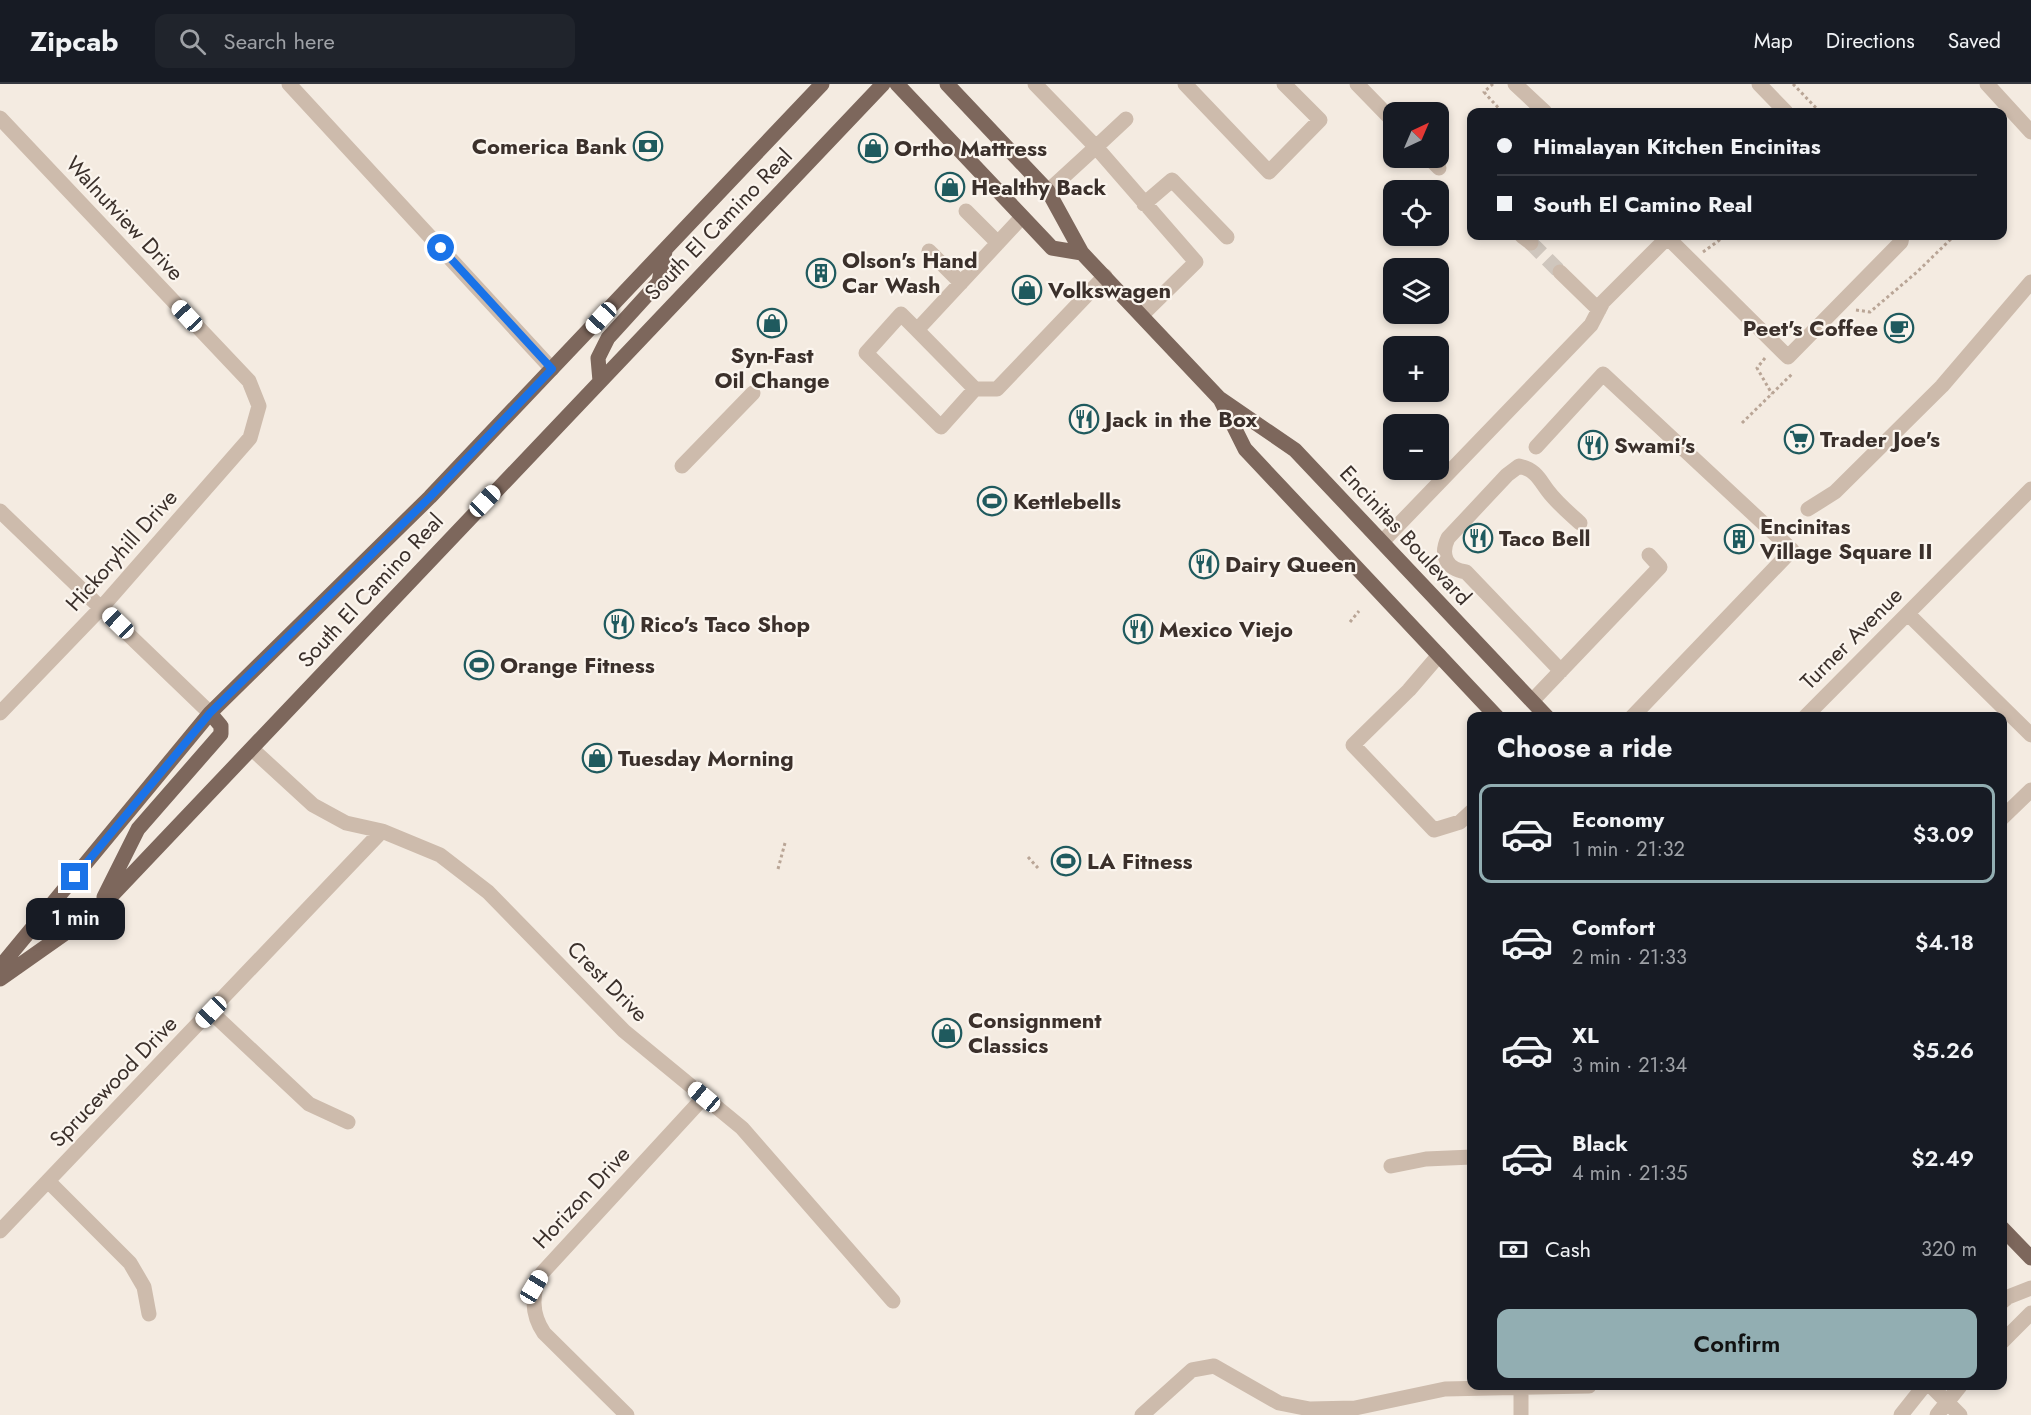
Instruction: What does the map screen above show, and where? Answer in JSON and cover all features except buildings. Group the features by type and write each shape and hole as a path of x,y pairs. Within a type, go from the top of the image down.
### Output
{"main road":[{"name":"South El Camino Real","path":"0,968 210,713 430,497 822,84"},
{"name":"South El Camino Real","path":"0,979 98,910 883,84"},
{"path":"897,84 1052,249 1082,253"},
{"name":"Encinitas Boulevard","path":"947,84 1047,191 1082,253 1219,398 1295,450 1542,712"},
{"path":"600,381 598,358 608,338 659,282 665,251"},
{"name":"Encinitas Boulevard","path":"1219,398 1245,449 1492,712"},
{"path":"98,910 138,830 221,734 221,726 210,713"},
{"path":"2007,1233 2031,1258"}],"street":[{"path":"289,84 552,369"},
{"path":"1035,84 1096,147 1196,262 1142,315"},
{"path":"1185,84 1269,172 1320,120 1284,84"},
{"path":"1357,84 1383,111"},
{"path":"1515,84 1541,108"},
{"path":"1759,84 1782,108"},
{"path":"1987,84 2031,132"},
{"name":"Walnutview Drive","path":"0,118 249,381 259,406"},
{"path":"1047,191 1126,119"},
{"path":"1144,204 1172,180 1227,237"},
{"path":"966,211 998,243"},
{"path":"918,330 1022,217"},
{"path":"1382,542 1591,325 1601,306 1664,240"},
{"path":"1672,240 1788,357 1901,240"},
{"path":"929,251 961,283"},
{"path":"1560,272 1601,306"},
{"path":"975,389 941,427 866,353 901,314 975,389 997,389 1105,276"},
{"path":"1808,509 1835,492 1942,386 2031,282"},
{"path":"1536,447 1603,374 1792,550 1637,712"},
{"path":"682,466 753,393"},
{"name":"Hickoryhill Drive","path":"0,713 102,607 250,438 259,406"},
{"path":"1561,671 1466,572 1458,571 1448,564 1443,555 1443,548 1448,538 1507,475 1519,466 1531,469 1542,480 1547,490 1580,523"},
{"name":"Turner Avenue","path":"1810,712 2031,489"},
{"path":"0,511 210,713"},
{"path":"1532,701 1660,567 1649,555"},
{"path":"1908,614 2031,735"},
{"path":"1439,655 1409,690 1353,745 1434,830 1460,822 1467,816"},
{"name":"Crest Drive","path":"252,749 314,805 346,823 382,831 440,855 488,892 624,1031 742,1128 894,1301"},
{"path":"2007,813 2031,790"},
{"name":"Sprucewood Drive","path":"0,1231 382,831"},
{"path":"211,1012 309,1104 348,1122"},
{"name":"Horizon Drive","path":"627,1415 544,1333 535,1320 534,1287 542,1273 704,1097"},
{"path":"1391,1166 1426,1159 1467,1157"},
{"path":"48,1181 130,1263 144,1287 149,1314"},
{"path":"2007,1298 2031,1288"},
{"path":"2007,1337 2031,1312"},
{"path":"1142,1415 1192,1370 1214,1366 1279,1403 1310,1408 1355,1408 1445,1389 1467,1388"},
{"path":"1521,1390 1521,1415"},
{"path":"1901,1415 1921,1390"},
{"path":"1935,1390 1960,1415"},
{"path":"1937,1415 1957,1390"}],"path":[{"path":"1793,84 1816,108"},
{"path":"1491,85 1484,92 1498,108"},
{"path":"1855,310 1870,312 1950,240"},
{"path":"1743,423 1797,369"},
{"path":"1350,622 1359,611"},
{"path":"778,868 785,843"},
{"path":"1028,857 1038,868"}],"tunnel":[{"path":"1531,243 1560,272"}],"place":[{"name":"Comerica Bank","path":"648,146"},
{"name":"Ortho Mattress","path":"873,148"},
{"name":"Healthy Back","path":"950,187"},
{"name":"Olson's Hand Car Wash","path":"821,273"},
{"name":"Volkswagen","path":"1027,290"},
{"name":"Syn-Fast Oil Change","path":"772,323"},
{"name":"Peet's Coffee","path":"1899,328"},
{"name":"Jack in the Box","path":"1084,419"},
{"name":"Trader Joe's","path":"1799,439"},
{"name":"Swami's","path":"1593,445"},
{"name":"Kettlebells","path":"992,501"},
{"name":"Taco Bell","path":"1478,538"},
{"name":"Encinitas Village Square II","path":"1739,539"},
{"name":"Dairy Queen","path":"1204,564"},
{"name":"Rico's Taco Shop","path":"619,624"},
{"name":"Mexico Viejo","path":"1138,629"},
{"name":"Orange Fitness","path":"479,665"},
{"name":"Tuesday Morning","path":"597,758"},
{"name":"LA Fitness","path":"1066,861"},
{"name":"Consignment Classics","path":"947,1033"}],"route":[{"path":"75,877 210,713 430,497 552,369 441,248"}]}
